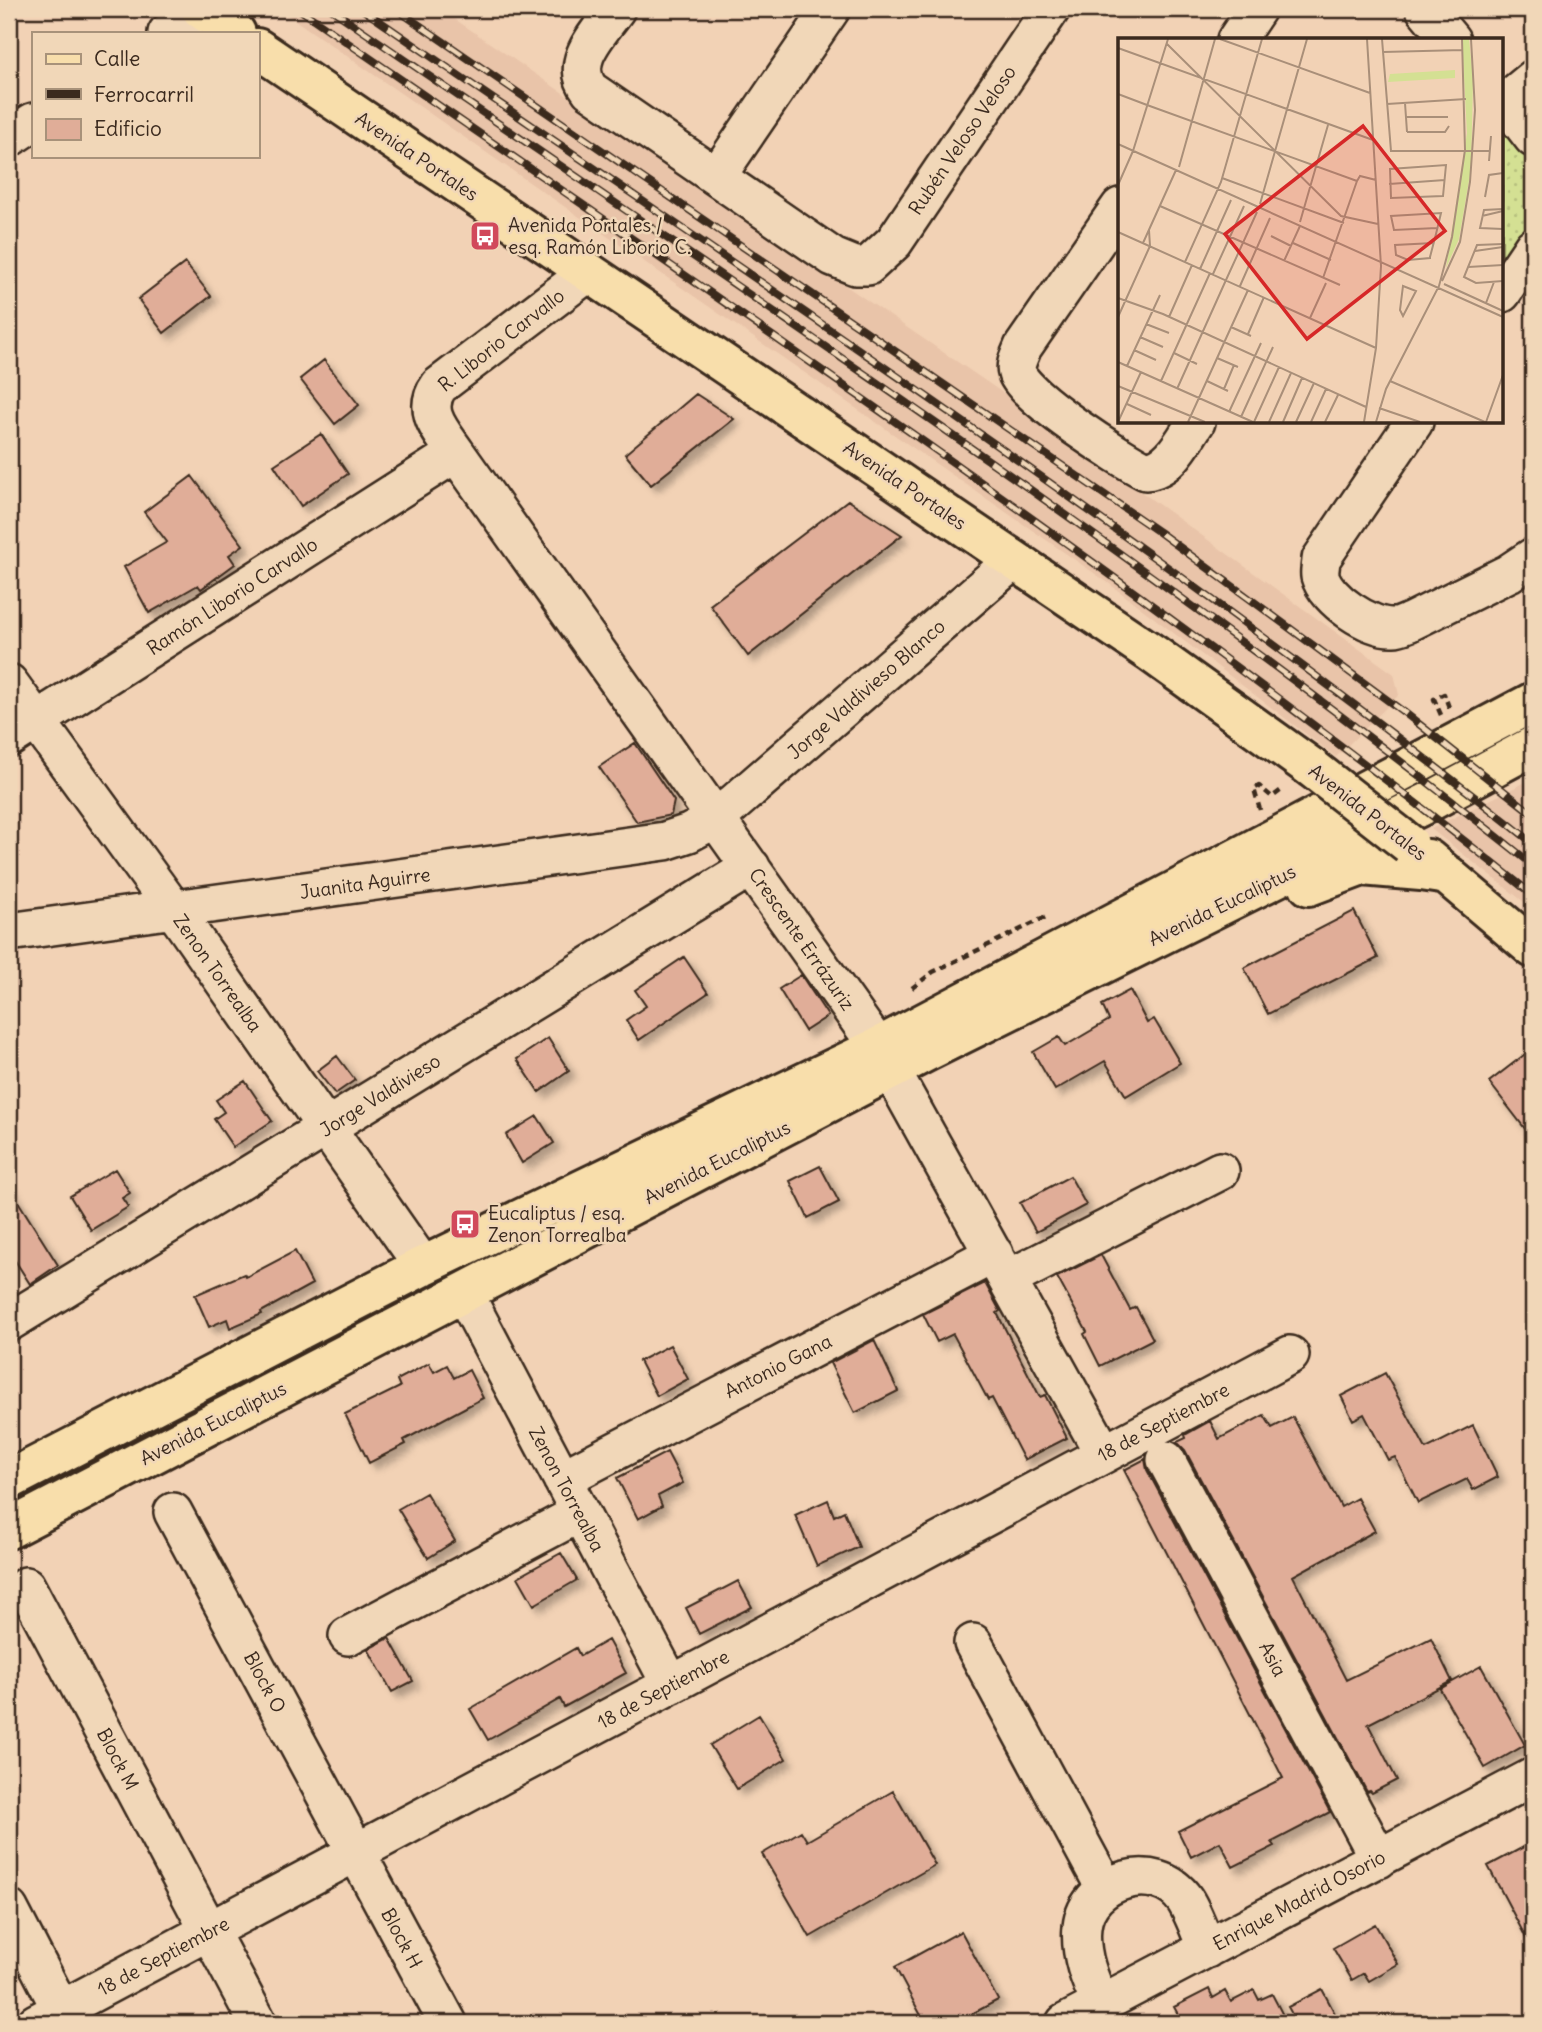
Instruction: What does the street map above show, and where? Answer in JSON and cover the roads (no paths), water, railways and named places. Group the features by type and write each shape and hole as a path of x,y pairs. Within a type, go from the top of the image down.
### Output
{"main road":[{"path":"202,9 235,32"},
{"name":"Avenida Portales","path":"259,49 1184,676 1312,768 1448,875 1533,948"},
{"name":"Avenida Eucaliptus","path":"9,1529 464,1293 1403,769 1533,702"},
{"name":"Avenida Eucaliptus","path":"9,1479 423,1266 885,1058 926,1052 1429,802 1533,746"},
{"path":"926,1052 958,1052 979,1048 1052,1018 1293,893 1346,871 1362,866 1448,875"}],"street":[{"path":"168,32 202,9"},
{"path":"616,9 586,52 582,79 590,90 717,176 831,9"},
{"name":"Rubén Veloso Veloso","path":"717,176 833,257 855,266 869,265 894,242 1051,9"},
{"path":"1237,38 1257,9"},
{"path":"1425,9 1449,38"},
{"path":"1504,99 1533,79"},
{"path":"1504,101 1533,138"},
{"path":"9,138 32,123"},
{"path":"1118,210 1023,347 1017,362 1017,373 1024,385 1040,401 1146,471 1157,470 1167,462 1195,424"},
{"path":"1504,290 1533,247"},
{"name":"R. Liborio Carvallo","path":"456,453 433,417 432,400 439,386 589,272"},
{"path":"1412,424 1321,559 1319,573 1324,586 1336,601 1375,624 1394,627 1410,622 1509,573 1533,557"},
{"name":"Ramón Liborio Carvallo","path":"22,730 456,453"},
{"name":"Crescente Errázuriz","path":"456,453 885,1058 1104,1454"},
{"name":"Jorge Valdivieso Blanco","path":"717,818 1014,560"},
{"name":"Zenon Torrealba","path":"9,683 22,730 174,910 423,1266"},
{"name":"Juanita Aguirre","path":"9,932 665,841 689,833 717,818"},
{"name":"Jorge Valdivieso","path":"9,1322 751,867"},
{"name":"Antonio Gana","path":"562,1479 1001,1266 1220,1171"},
{"name":"Zenon Torrealba","path":"464,1293 671,1685"},
{"name":"18 de Septiembre","path":"55,2019 209,1931 1290,1355"},
{"name":"Asia","path":"1166,1460 1379,1859"},
{"name":"Block O","path":"173,1512 356,1853"},
{"path":"348,1636 580,1513"},
{"name":"Block M","path":"26,1586 258,2023"},
{"path":"973,1643 1105,1888"},
{"name":"Enrique Madrid Osorio","path":"1065,2023 1533,1777"},
{"name":"Block H","path":"356,1853 448,2023"},
{"path":"1101,2004 1084,1958 1082,1926 1086,1912 1105,1888 1118,1881 1140,1878 1161,1882 1174,1889 1185,1899 1207,1949"},
{"path":"9,1909 55,2019"}],"railway":[{"path":"299,9 768,333 1078,552 1232,664 1533,895"},
{"path":"331,9 788,321 1091,533 1388,751 1533,865"},
{"path":"362,9 1102,520 1247,625 1533,843"},
{"path":"396,9 1159,532 1405,713 1533,814"}],"place":[{"name":"Avenida Portales / esq. Ramón Liborio C.","path":"485,236"},
{"name":"Eucaliptus / esq. Zenon Torrealba","path":"465,1224"}]}
